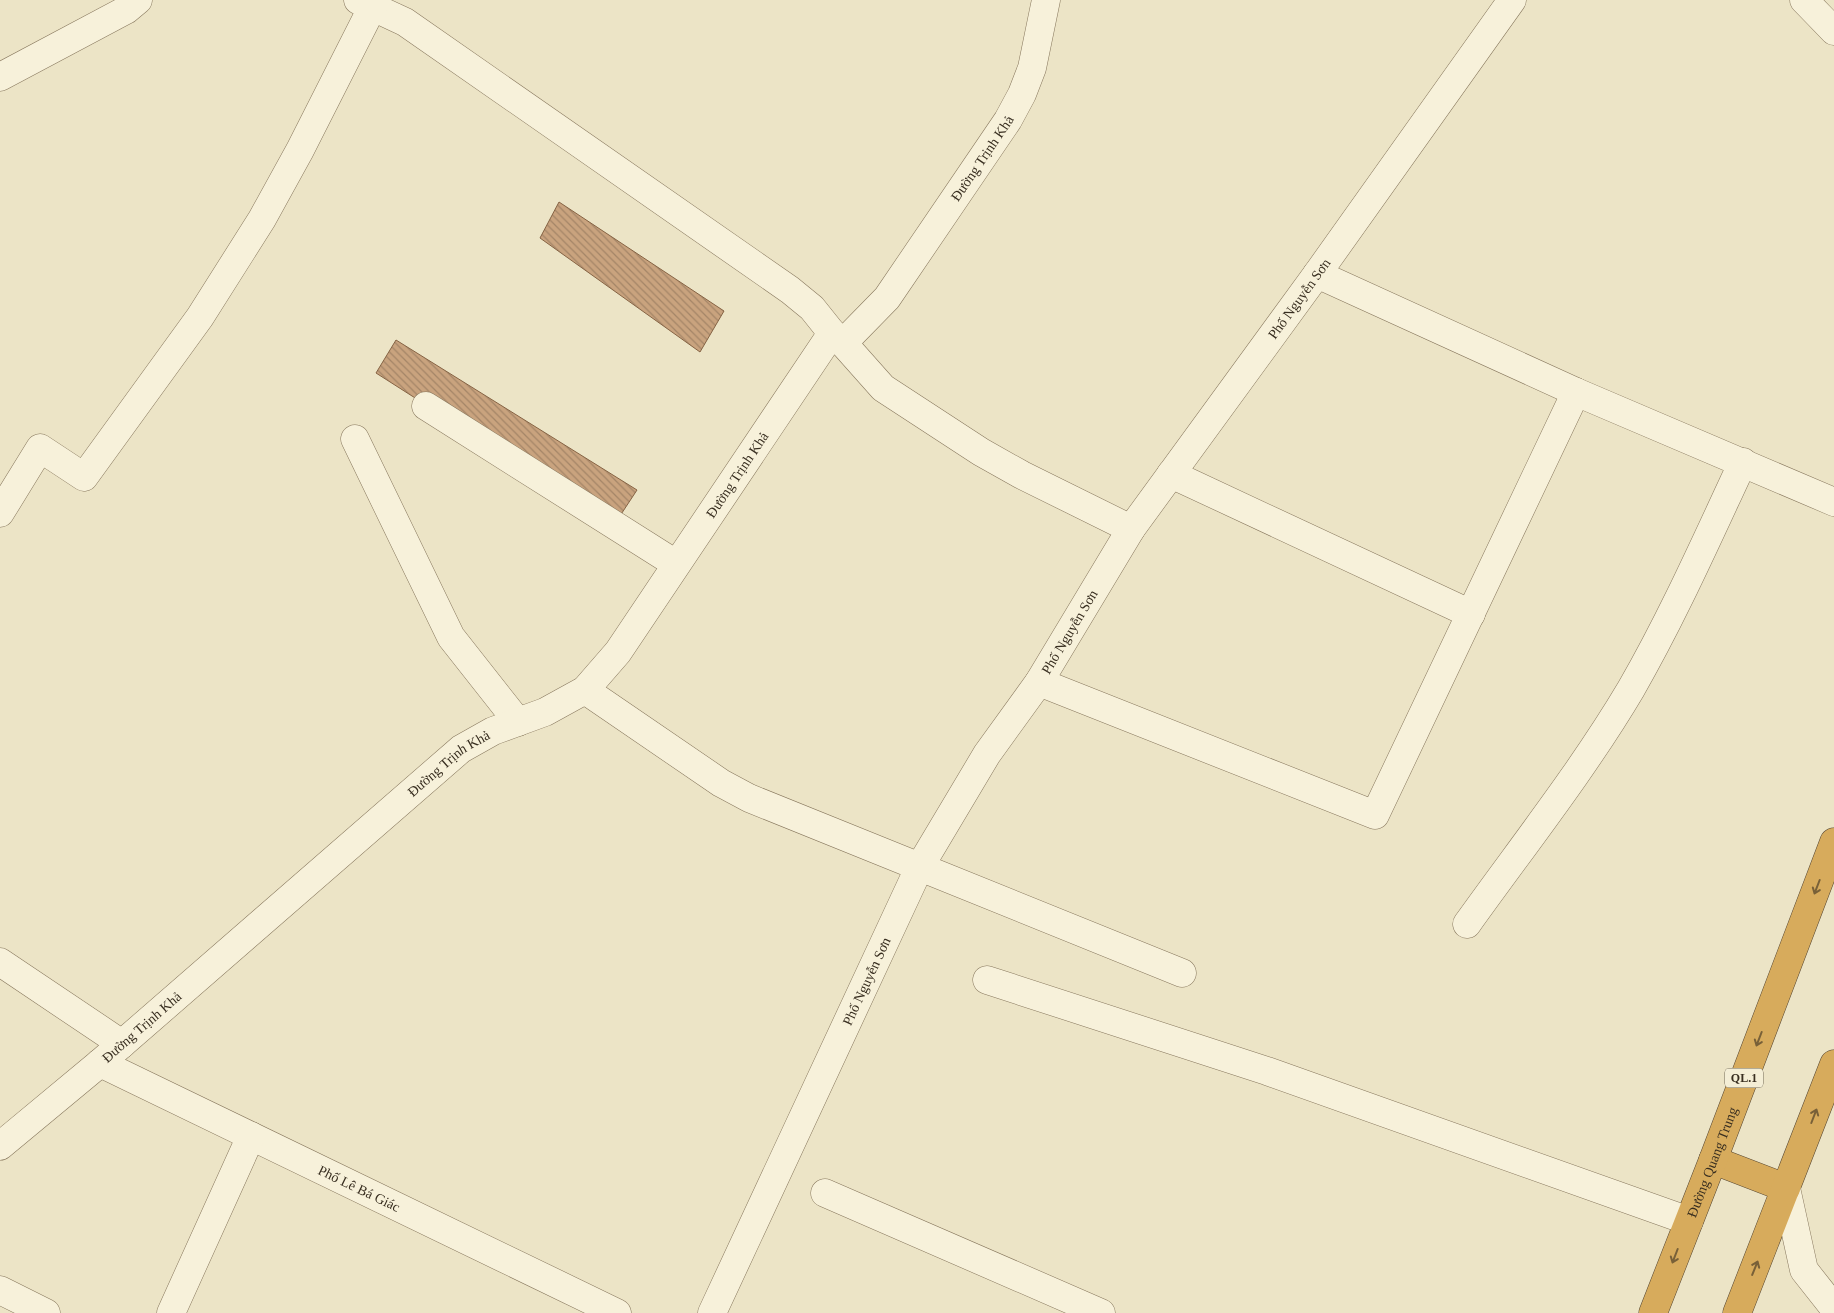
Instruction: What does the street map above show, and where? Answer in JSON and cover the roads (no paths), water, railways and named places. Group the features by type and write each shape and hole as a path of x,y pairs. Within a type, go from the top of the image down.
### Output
{"highway":[{"name":"Đường Quang Trung","path":"1653,1313 1834,842"},
{"path":"1737,1313 1834,1064"},
{"path":"1713,1160 1786,1188"}],"street":[{"path":"0,77 126,10 138,0"},
{"name":"Đường Trịnh Khả","path":"0,1146 100,1063 461,749 493,732 545,712 585,690 618,652 676,564 837,338 886,298 1008,120 1022,94 1032,68 1046,0"},
{"name":"Phố Nguyễn Sơn","path":"712,1313 919,868 987,754 1039,682 1131,529 1317,274 1512,0"},
{"path":"1804,0 1834,31"},
{"path":"0,513 40,448 84,477 200,317 262,219 300,150 369,2 404,22 790,290 812,308 883,388 980,452 1131,529"},
{"path":"1317,274 1576,392 1834,502"},
{"path":"1039,682 1375,815 1576,392"},
{"path":"426,406 676,564"},
{"path":"355,439 451,637 518,722"},
{"path":"1467,924 1585,760 1630,689 1677,604 1743,462"},
{"path":"1171,474 1471,614"},
{"path":"585,690 721,783 749,798 1182,973"},
{"path":"0,962 122,1044"},
{"path":"987,980 1267,1071 1689,1221"},
{"name":"Phố Lê Bá Giác","path":"100,1063 617,1313"},
{"path":"171,1313 251,1136"},
{"path":"1786,1188 1804,1270 1834,1308"},
{"path":"824,1192 1101,1313"},
{"path":"0,1290 46,1313"}]}
